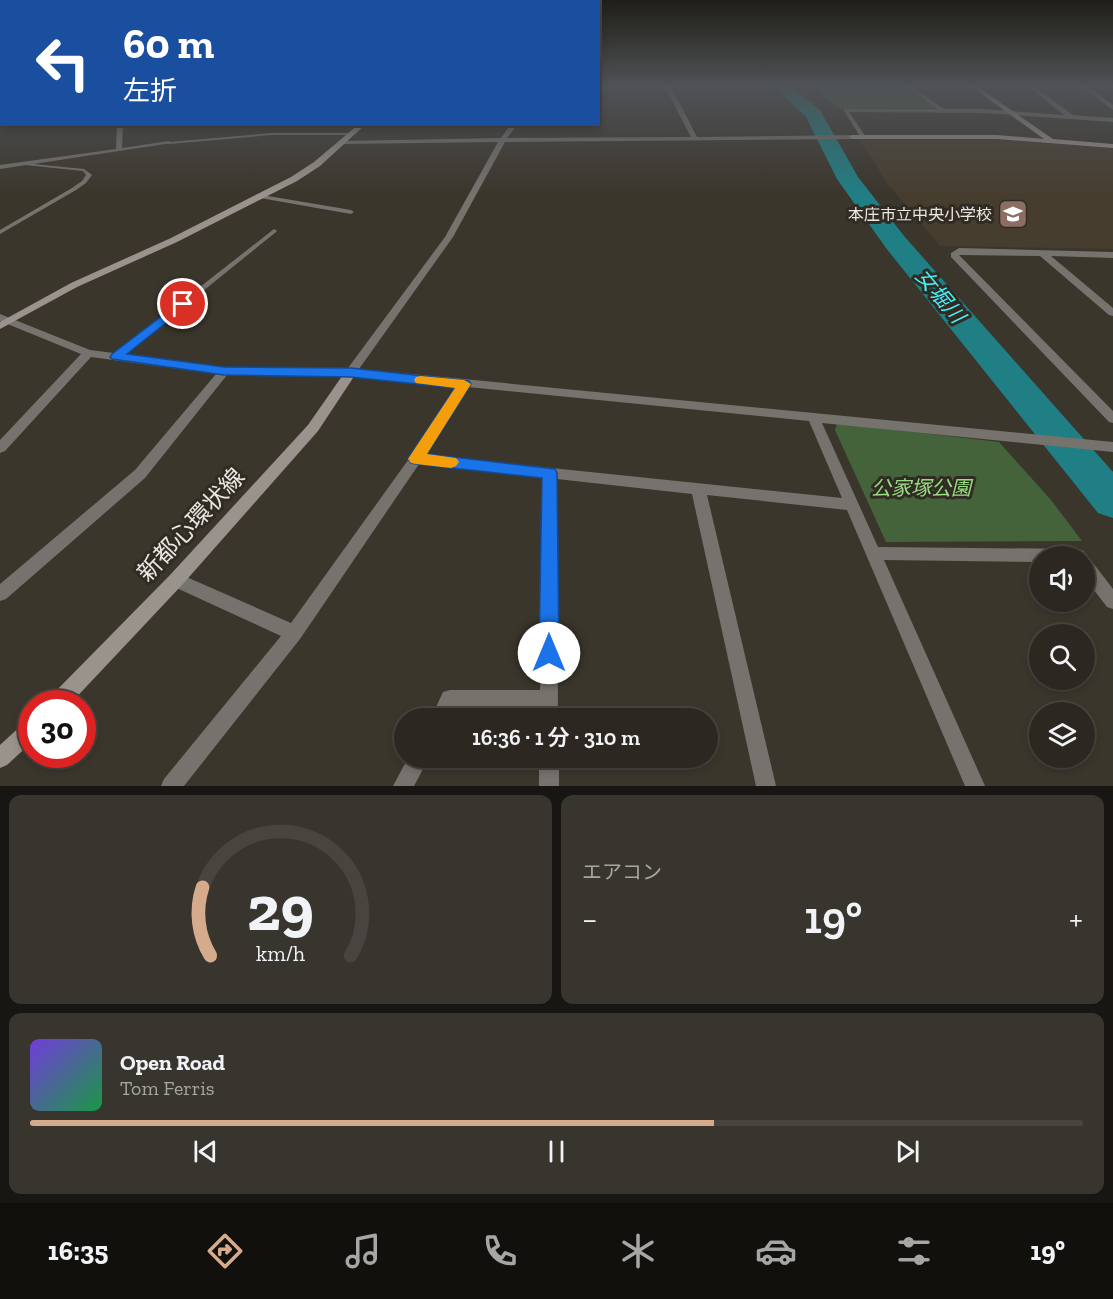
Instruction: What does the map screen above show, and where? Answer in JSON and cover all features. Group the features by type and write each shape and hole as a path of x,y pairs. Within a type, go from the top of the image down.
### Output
{"street":[{"path":"686,122 694,137"},
{"path":"853,122 864,137"},
{"path":"1024,122 1052,141"},
{"path":"119,149 120,126"},
{"path":"3,321 74,285 262,197 317,164 361,126"},
{"path":"351,372 449,237 502,141 513,126"},
{"path":"343,142 818,136 997,137 1113,146"},
{"path":"0,167 169,143"},
{"path":"1113,255 960,251 954,255 1113,419"},
{"path":"1042,253 1113,313"},
{"path":"3,321 88,353 224,371 351,372 1113,447"},
{"path":"0,448 5,438 88,353"},
{"path":"0,594 140,474 224,371"},
{"name":"新都心環状線","path":"70,690 176,580 313,428 351,372"},
{"path":"171,786 294,633 416,459 464,384"},
{"path":"813,416 975,786"},
{"path":"416,459 852,505"},
{"path":"549,708 550,473"},
{"path":"698,488 766,786"},
{"path":"873,553 1029,555"},
{"path":"1095,578 1113,602"},
{"path":"176,580 294,633"},
{"path":"445,708 450,699 549,699"},
{"path":"0,758 18,742"},
{"path":"403,786 413,768"},
{"path":"549,768 549,786"}],"lane":[{"path":"169,143 272,134 353,134"},
{"path":"0,232 74,189 89,175 84,170 25,164"},
{"path":"262,197 351,212"},
{"path":"116,357 274,231"}],"shaded area":[{"name":"本庄市立中央小学校","path":"860,140 997,140 1113,148 1113,249 940,246 887,183"}],"green space":[{"name":"公家塚公園","path":"837,423 999,442 1051,500 1082,541 886,542 835,430"}],"waterway":[{"name":"女堀川","path":"818,122 848,179 895,242 1113,501"}],"slow traffic":[{"path":"421,380 464,384 416,459 451,462"}],"place":[{"name":"本庄市立中央小学校","path":"1013,214"}],"route":[{"path":"183,304 116,357 224,371 351,372 464,384 416,459 550,473 549,653"}]}
